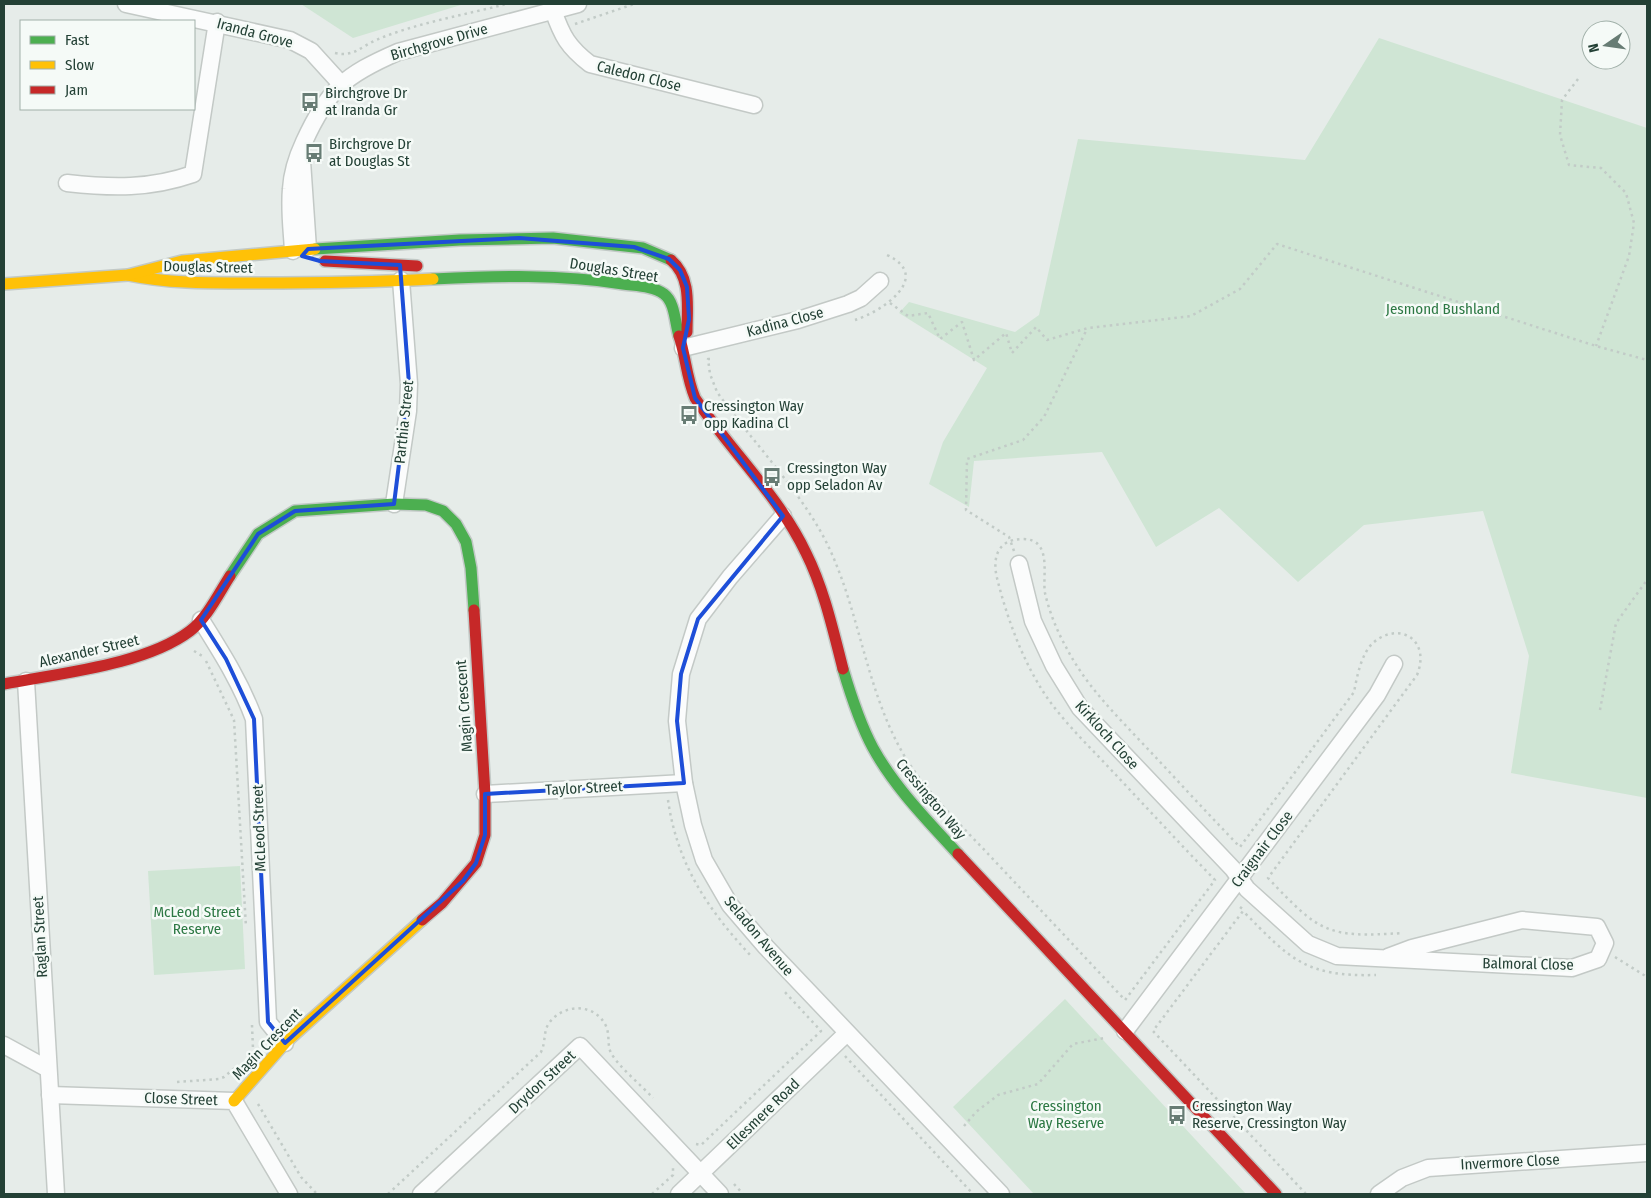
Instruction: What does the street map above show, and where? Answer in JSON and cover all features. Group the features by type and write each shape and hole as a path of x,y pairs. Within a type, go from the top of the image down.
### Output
{"street":[{"name":"Iranda Grove","path":"126,4 217,22 290,40 311,51 341,84"},
{"name":"Birchgrove Drive","path":"301,252 302,170 305,139 323,103 341,84 372,63 398,52 578,4"},
{"name":"Caledon Close","path":"553,10 564,40 576,54 590,64 754,105"},
{"path":"67,183 114,188 168,182 193,174 217,22"},
{"name":"Douglas Street","path":"4,284 128,275 182,261 519,238 584,240 643,248 669,259 683,274 687,287 689,319 683,348"},
{"path":"281,264 301,252 325,262 440,267 518,275"},
{"path":"194,283 234,270"},
{"name":"Douglas Street","path":"128,275 162,282 194,283 401,280 518,275 598,280 661,292 671,302 674,324 683,348"},
{"name":"Parthia Street","path":"394,504 410,384 401,280"},
{"name":"Kadina Close","path":"683,348 798,320 848,304 861,298 880,281"},
{"name":"Cressington Way","path":"683,348 688,379 695,398 782,516 805,551 820,585 866,734 890,775 931,825 1276,1194"},
{"name":"Magin Crescent","path":"201,620 258,534 295,511 394,504 426,505 443,511 456,524 466,542 471,568 484,794 484,835 476,863 463,881 442,903 285,1043 234,1101"},
{"name":"Seladon Avenue","path":"782,516 730,577 698,619 680,683 677,721 684,783 704,860 730,905 766,948 1001,1194"},
{"name":"Kirkloch Close","path":"1019,564 1033,621 1054,666 1080,708 1233,869 1240,879"},
{"name":"Alexander Street","path":"4,684 143,656 190,631 201,620"},
{"name":"McLeod Street","path":"201,620 230,666 245,695 254,719 268,1022 285,1043"},
{"name":"Craignair Close","path":"1125,1031 1377,696 1394,664"},
{"name":"Raglan Street","path":"26,680 56,1194"},
{"name":"Taylor Street","path":"484,794 684,783"},
{"name":"Balmoral Close","path":"1240,879 1247,889 1308,944 1337,956 1388,957 1572,968 1598,959 1604,943 1596,927 1522,920 1412,948 1388,957"},
{"name":"Ellesmere Road","path":"679,1194 848,1033"},
{"path":"4,1045 48,1069"},
{"name":"Drydon Street","path":"421,1194 580,1046 720,1194"},
{"name":"Close Street","path":"50,1095 234,1101 290,1194"},
{"name":"Invermore Close","path":"1379,1194 1402,1178 1428,1168 1647,1153"}],"path":[{"path":"568,26 634,4"},
{"path":"1578,79 1562,100 1560,135 1569,165 1601,168 1626,193 1634,223 1629,256 1596,346"},
{"path":"887,256 896,260 902,267 905,276 903,287 890,302 908,316 928,313 940,339 962,322 974,360 1006,333 1012,353 1036,326 1047,340 1088,328 1191,316 1240,289 1277,244 1596,346 1647,360"},
{"path":"1019,564 1009,537 966,510 967,459 1022,440 1044,418 1088,328"},
{"path":"708,359 710,374 717,392 798,498 826,542 846,590 873,688 885,718 906,758 941,804 1125,1000 1215,880 1071,727 1044,693 1016,636 995,568 995,555 1000,546 1010,540"},
{"path":"1600,710 1616,623 1647,580"},
{"path":"192,650 204,657 234,720 247,935"},
{"path":"668,797 677,842 701,894 714,916 757,963"},
{"path":"1262,871 1268,878 1263,885"},
{"path":"1240,907 1243,911"},
{"path":"1614,957 1647,977"},
{"path":"701,1145 821,1031 778,984"},
{"path":"251,1053 253,1048 252,1022"},
{"path":"1154,1031 1306,1194"},
{"path":"964,1126 976,1112 998,1095 1038,1084 1073,1044 1104,1038"},
{"path":"844,1054 973,1194"},
{"path":"175,1082 219,1079 239,1064"},
{"path":"256,1100 301,1178 317,1194"},
{"path":"652,1194 673,1175 672,1167"}],"highlighted area":[{"path":"519,238 634,247 669,259 680,270 687,287 689,319 683,348 695,398 783,516 698,619 681,674 677,721 684,783 485,794 485,835 476,863 463,881 285,1043 268,1022 254,719 226,659 201,620 258,534 295,511 394,504 409,384 400,265 320,261 302,256 308,249"}],"green space":[{"path":"301,4 464,4 353,38"},
{"name":"Jesmond Bushland","path":"1379,38 1647,128 1647,798 1511,773 1529,656 1483,511 1364,525 1298,582 1219,508 1156,547 1102,452 974,461 969,507 929,484 943,442 987,368 899,313 909,302 1015,332 1039,315 1078,139 1305,160"},
{"name":"McLeod Street Reserve","path":"240,866 245,969 154,975 148,871"},
{"name":"Cressington Way Reserve","path":"1065,999 1246,1194 1034,1194 953,1107"}],"traffic: fast":[{"path":"315,249 460,240 553,238 643,248 671,260"},
{"path":"433,279 552,277 650,288 660,291 668,298 674,313 679,336"},
{"path":"230,576 258,534 295,511 394,504 426,505 443,511 456,524 466,542 471,568 474,610"},
{"path":"843,669 860,720 868,739 882,763 912,804 958,854"}],"traffic: slow":[{"path":"4,284 128,275 182,261 315,249"},
{"path":"128,275 160,280 208,283 323,283 433,279"},
{"path":"234,1101 285,1043 422,920"}],"traffic: jam":[{"path":"671,260 678,267 685,284 687,293 687,332"},
{"path":"325,261 417,266"},
{"path":"679,336 695,398 782,512 806,553 823,595 843,669"},
{"path":"4,684 126,660 171,643 196,626 230,576"},
{"path":"422,920 442,903 476,863 485,835 485,794 474,610"},
{"path":"958,854 1276,1194"}],"place":[{"name":"Birchgrove Dr at Iranda Gr","path":"310,102"},
{"name":"Birchgrove Dr at Douglas St","path":"314,153"},
{"name":"Cressington Way opp Kadina Cl","path":"689,415"},
{"name":"Cressington Way opp Seladon Av","path":"772,477"},
{"name":"Cressington Way Reserve, Cressington Way","path":"1177,1115"}]}
